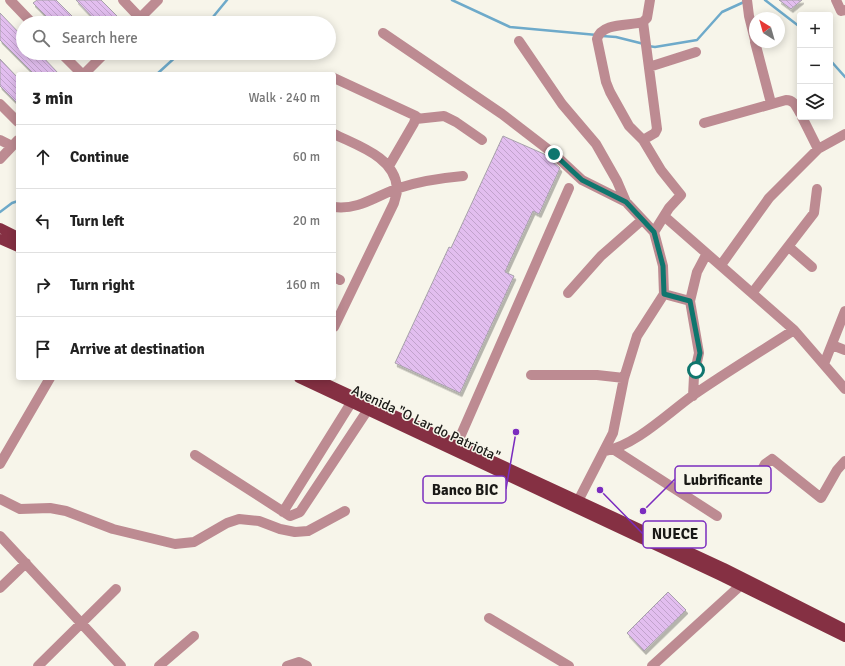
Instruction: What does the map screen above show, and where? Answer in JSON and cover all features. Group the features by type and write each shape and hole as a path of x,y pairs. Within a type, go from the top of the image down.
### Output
{"main road":[{"path":"0,232 16,236"},
{"path":"0,232 16,245"},
{"name":"Avenida \"O Lar do Patriota\"","path":"303,380 741,586 845,637"},
{"name":"Avenida \"O Lar do Patriota\"","path":"318,380 724,568 845,629"}],"street":[{"path":"10,0 25,16"},
{"path":"123,0 135,16"},
{"path":"142,16 158,0"},
{"path":"643,140 655,133 657,129 643,22 646,18 650,0"},
{"path":"747,0 749,16"},
{"path":"836,0 842,11 845,10"},
{"path":"643,22 607,29 598,36 597,39 606,82 610,92 629,126 643,140 660,170 681,195 664,216 654,232"},
{"path":"383,33 502,114 554,154 582,180 626,202"},
{"path":"519,41 562,104 596,144 617,181 626,202 654,232 663,266 664,294 643,324 637,336 624,378 609,450 578,501"},
{"path":"757,48 771,103"},
{"path":"649,67 696,52"},
{"path":"68,60 81,72"},
{"path":"85,72 98,60"},
{"path":"336,79 412,113 416,119"},
{"path":"704,123 771,103 791,100 797,107"},
{"path":"0,104 16,120"},
{"path":"416,119 444,116 456,122 482,140"},
{"path":"389,166 416,119"},
{"path":"804,120 818,149"},
{"path":"721,265 769,198 818,149 845,134"},
{"path":"336,135 386,161 392,170 398,189 394,203 336,323"},
{"path":"0,140 15,143"},
{"path":"0,159 15,143"},
{"path":"336,207 346,208 357,206 398,189 428,180 463,176"},
{"path":"457,444 569,188"},
{"path":"753,292 814,214 817,190"},
{"path":"664,216 706,255 721,265 753,292 794,330 845,389"},
{"path":"568,293 600,256 642,220"},
{"path":"789,247 812,267"},
{"path":"693,396 694,376 700,353 690,301 696,272 706,255"},
{"path":"664,294 690,301"},
{"path":"824,364 845,311"},
{"path":"609,450 634,438 693,396 794,330"},
{"path":"832,345 845,350"},
{"path":"532,375 597,375 624,378"},
{"path":"0,464 49,380"},
{"path":"283,512 351,403"},
{"path":"195,455 290,516 300,512 367,411"},
{"path":"609,450 718,516"},
{"path":"755,483 764,464 772,459 821,498 837,470 845,461"},
{"path":"0,499 20,509 50,508 66,511 113,529 175,544 194,542 226,523 239,520 259,521 280,529 295,532 308,531 345,511"},
{"path":"0,536 121,666"},
{"path":"0,588 26,563"},
{"path":"652,666 741,586"},
{"path":"38,666 116,589"},
{"path":"489,618 569,666"},
{"path":"158,666 194,636"},
{"path":"287,666 299,662 307,666"}],"building":[{"path":"37,0 56,0 72,16 46,16 33,3"},
{"path":"76,0 101,0 117,16 91,16"},
{"path":"779,0 802,0 791,9"},
{"path":"0,13 16,30 16,56 0,40"},
{"path":"0,59 16,76 16,102 0,86"},
{"path":"20,60 46,60 57,72 32,72"},
{"path":"503,136 544,154 560,168 539,214 533,211 505,272 514,276 460,393 395,363"},
{"path":"668,592 686,610 644,651 627,633"}],"waterway":[{"path":"214,16 227,0"},
{"path":"452,0 510,27 597,35"},
{"path":"765,0 797,25"},
{"path":"648,46 655,47 697,40 722,12 744,2"},
{"path":"602,36 616,37 644,44"},
{"path":"159,72 172,60"},
{"path":"833,63 845,77"},
{"path":"0,212 16,202"}],"place":[{"name":"Banco BIC","path":"516,432"},
{"name":"NUECE","path":"600,490"},
{"name":"Lubrificante","path":"643,511"}],"route":[{"path":"554,154 582,180 626,202 654,232 659,246 663,266 664,294 690,301 693,325 700,353 696,370"}]}
